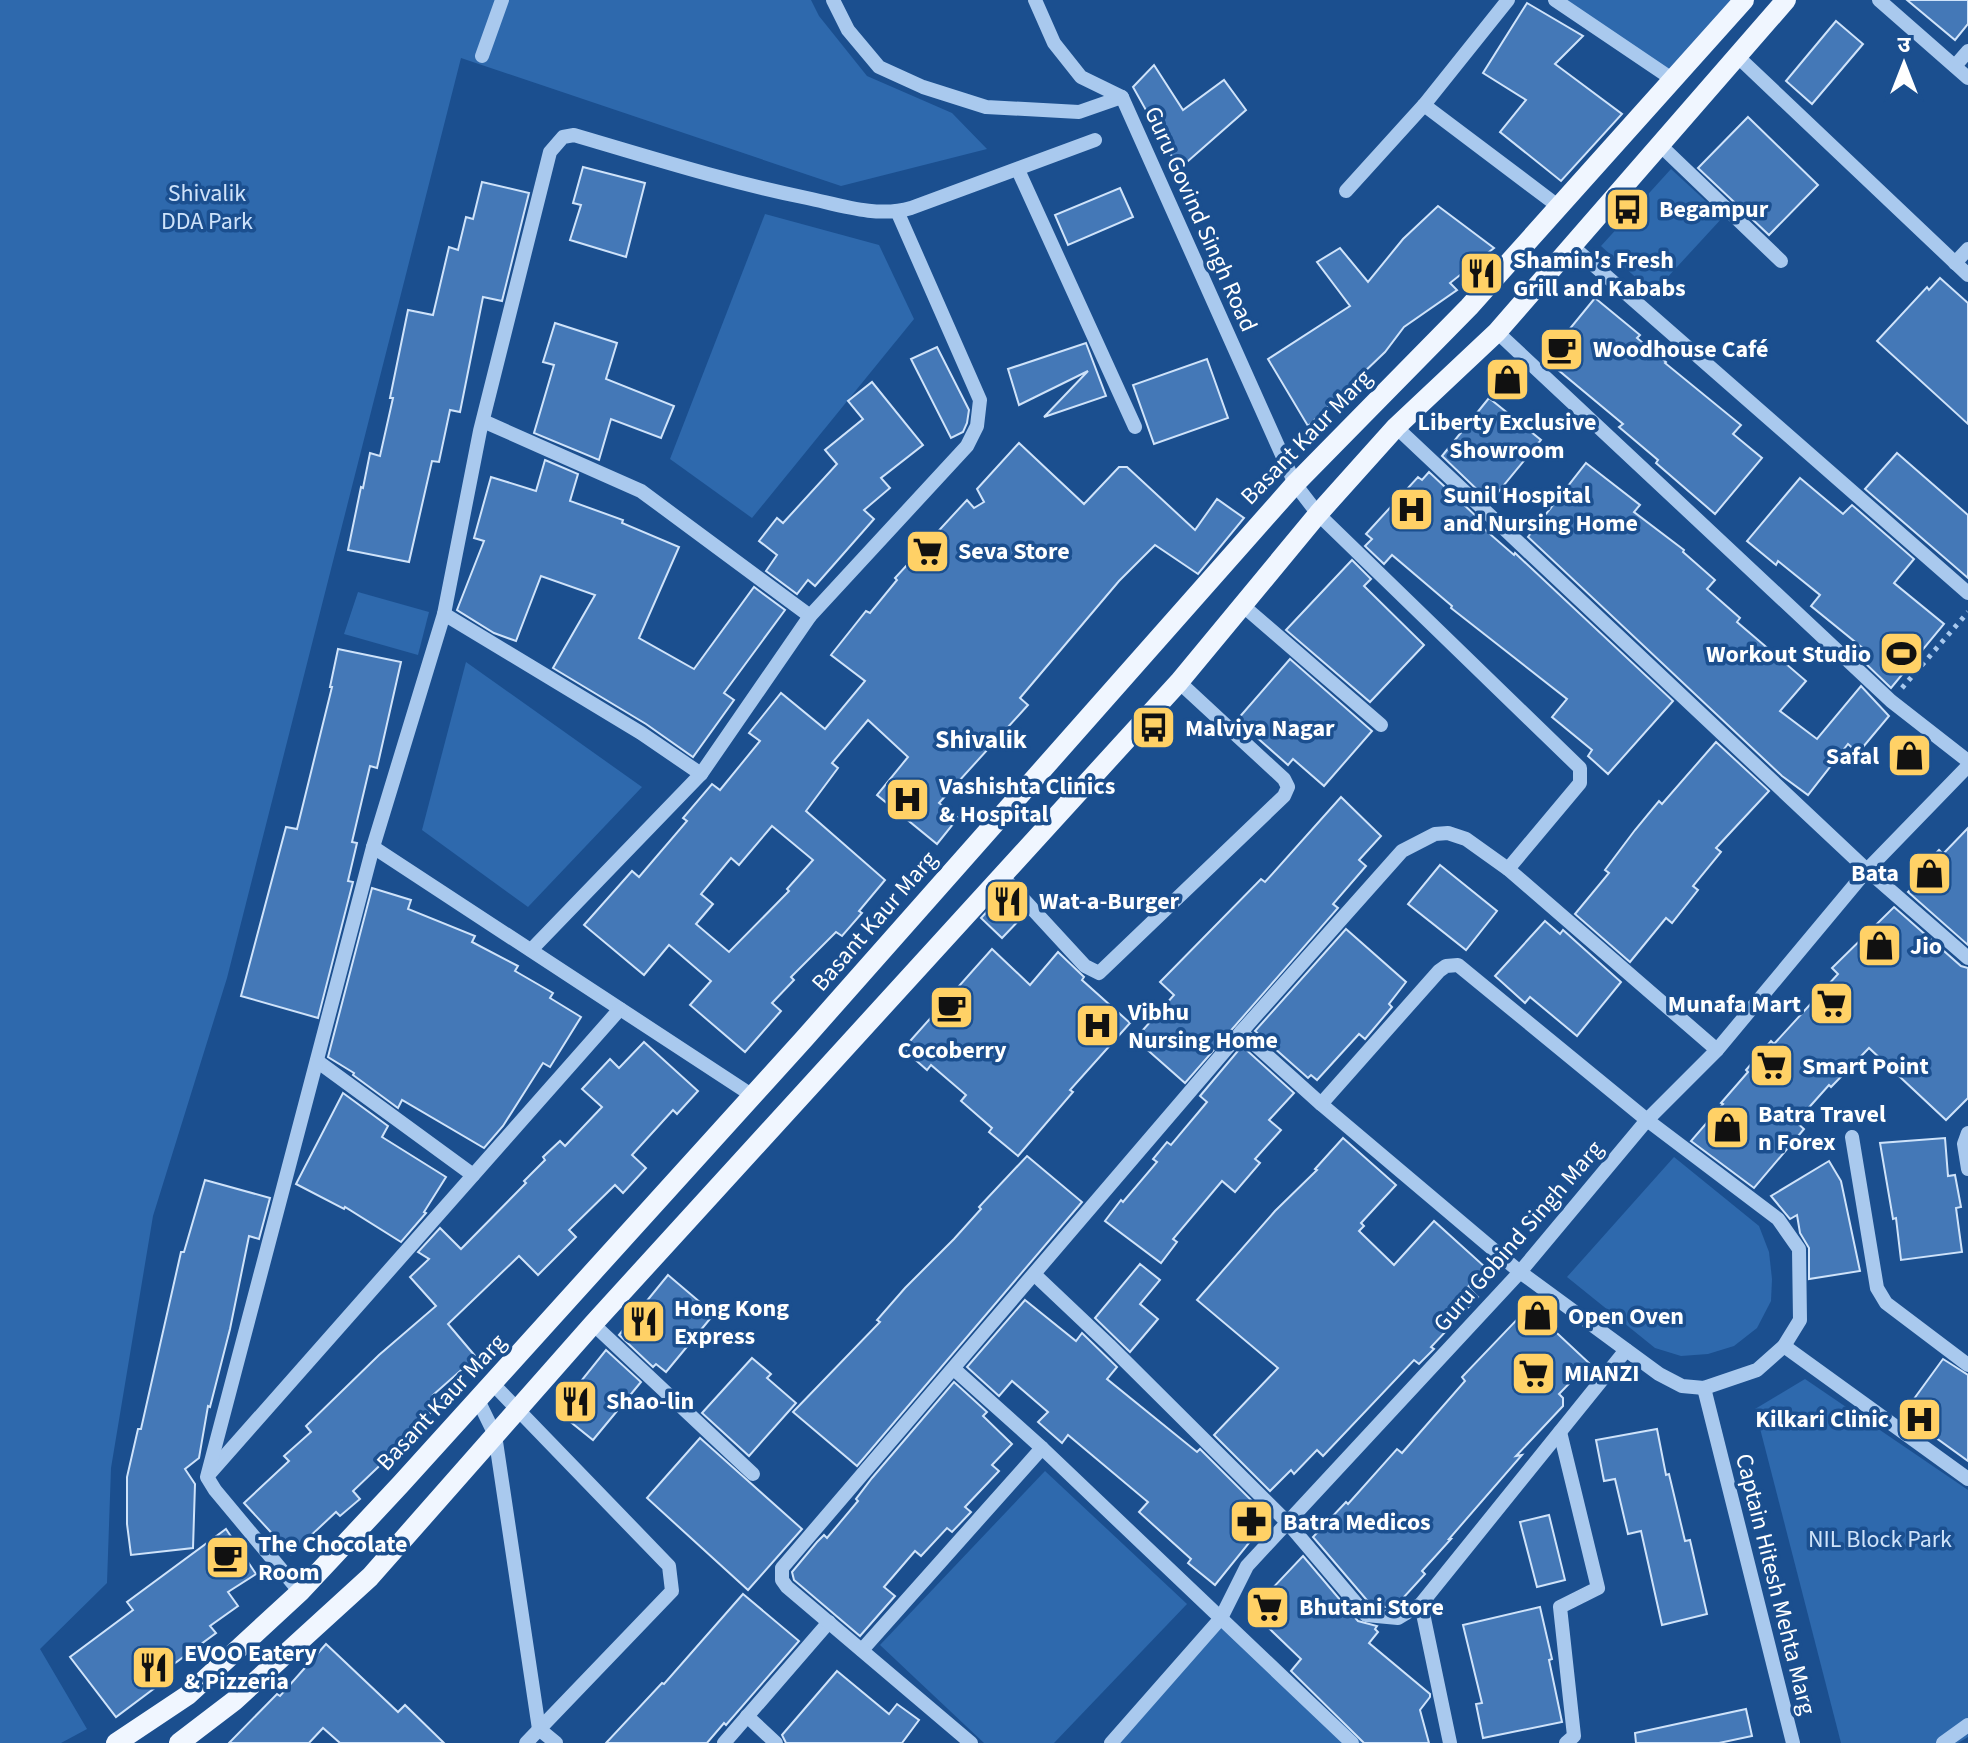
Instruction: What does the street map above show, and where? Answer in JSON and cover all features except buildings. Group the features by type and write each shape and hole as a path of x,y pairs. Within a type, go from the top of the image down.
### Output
{"main road":[{"name":"Basant Kaur Marg","path":"116,1743 188,1695 300,1592 753,1096 1295,484 1469,307 1744,0"},
{"path":"179,1743 234,1701 370,1577 593,1324 1179,682 1241,604 1396,427 1497,332 1786,0"}],"street":[{"path":"482,56 502,0"},
{"path":"833,0 848,30 879,67 923,87 986,107 1079,112 1122,97"},
{"name":"Guru Govind Singh Road","path":"1035,0 1054,43 1081,77 1122,97 1295,484 1318,514 1580,768 1580,783 1508,869"},
{"path":"1346,191 1424,105 1508,0"},
{"path":"1555,0 1672,79"},
{"path":"1879,0 1968,78"},
{"path":"1955,66 1968,51"},
{"path":"1737,56 1968,275"},
{"path":"1424,105 1558,206"},
{"path":"300,1592 207,1477 373,847 444,614 483,421 550,152 563,137 574,135 750,186 852,208 897,211 1095,140"},
{"path":"1660,145 1781,261"},
{"path":"1018,170 1135,427"},
{"path":"531,950 701,774 810,616 967,446 979,417 980,400 897,211"},
{"path":"1572,246 1968,593"},
{"path":"1955,263 1968,249"},
{"path":"1497,332 1891,701 1968,763"},
{"path":"483,421 641,491 810,616"},
{"path":"1396,427 1867,870 1968,958"},
{"path":"1241,604 1381,725"},
{"path":"444,614 641,733 701,774"},
{"path":"1002,876 1085,966 1099,973 1284,796 1288,787 1284,779 1179,682"},
{"name":"Guru Gobind Singh Marg","path":"1111,1743 1221,1618 1247,1566 1520,1272 1647,1120 1717,1050 1867,870 1968,763"},
{"path":"971,1743 787,1587 782,1580 782,1568 1388,865 1411,845 1435,834 1457,835 1508,869 1717,1050"},
{"path":"373,847 753,1096"},
{"path":"1241,1032 1321,1104 1520,1272 1659,1374 1682,1386 1704,1388 1757,1370 1784,1346 1800,1320 1799,1249 1778,1219 1647,1120 1458,965 1446,966 1439,971 1321,1104"},
{"path":"207,1477 620,1009"},
{"path":"317,1061 473,1175"},
{"path":"1968,1133 1964,1144 1968,1169"},
{"path":"1852,1137 1880,1295 1886,1303 1968,1365"},
{"path":"1035,1275 1287,1522 1366,1615 1398,1618 1421,1604 1626,1350"},
{"path":"593,1324 753,1474"},
{"path":"1784,1346 1968,1479"},
{"path":"954,1369 1042,1448 1352,1743"},
{"path":"493,1384 669,1566 672,1591 526,1743"},
{"name":"Captain Hitesh Mehta Marg","path":"1704,1388 1793,1743"},
{"path":"478,1400 495,1435 539,1729 556,1743"},
{"path":"1560,1432 1598,1588 1560,1607 1574,1736 1566,1743"},
{"path":"862,1650 1042,1448"},
{"path":"1421,1604 1450,1743"},
{"path":"724,1743 829,1622"},
{"path":"747,1716 776,1743"},
{"path":"1943,1743 1968,1725"}],"path":[{"path":"1891,701 1968,612"}],"green space":[{"name":"Shivalik DDA Park","path":"0,0 811,0 819,16 867,76 952,113 987,149 841,186 461,58 227,978 153,1216 111,1468 107,1583 40,1649 87,1729 61,1743 0,1743"},
{"path":"1555,0 1743,0 1672,79"},
{"path":"1671,169 1723,217 1653,293 1601,246"},
{"path":"765,214 879,245 914,319 752,518 670,459"},
{"path":"358,592 429,612 418,655 344,634"},
{"path":"466,662 642,787 528,907 422,830"},
{"path":"1674,1157 1759,1226 1769,1252 1771,1301 1757,1328 1734,1346 1708,1354 1681,1356 1655,1348 1567,1277"},
{"name":"NIL Block Park","path":"1805,1379 1968,1490 1968,1737 1958,1743 1841,1743 1755,1409"},
{"path":"1045,1471 1187,1604 1054,1743 984,1743 880,1645"},
{"path":"1221,1618 1365,1743 1111,1743"}],"place":[{"name":"Begampur","path":"1628,209"},
{"name":"Shamin's Fresh Grill and Kababs","path":"1482,274"},
{"name":"Woodhouse Café","path":"1562,349"},
{"name":"Liberty Exclusive Showroom","path":"1507,380"},
{"name":"Sunil Hospital and Nursing Home","path":"1412,509"},
{"name":"Seva Store","path":"927,551"},
{"name":"Workout Studio","path":"1902,654"},
{"name":"Malviya Nagar","path":"1154,728"},
{"name":"Safal","path":"1910,756"},
{"name":"Vashishta Clinics & Hospital","path":"908,800"},
{"name":"Bata","path":"1930,873"},
{"name":"Wat-a-Burger","path":"1008,901"},
{"name":"Jio","path":"1879,946"},
{"name":"Munafa Mart","path":"1832,1004"},
{"name":"Cocoberry","path":"952,1008"},
{"name":"Vibhu Nursing Home","path":"1097,1026"},
{"name":"Smart Point","path":"1771,1066"},
{"name":"Batra Travel n Forex","path":"1727,1128"},
{"name":"Open Oven","path":"1537,1316"},
{"name":"Hong Kong Express","path":"643,1322"},
{"name":"MIANZI","path":"1533,1373"},
{"name":"Shao-lin","path":"575,1401"},
{"name":"Kilkari Clinic","path":"1920,1419"},
{"name":"Batra Medicos","path":"1252,1522"},
{"name":"The Chocolate Room","path":"227,1558"},
{"name":"Bhutani Store","path":"1268,1607"},
{"name":"EVOO Eatery & Pizzeria","path":"153,1667"}],"district":[{"name":"Shivalik","path":"981,739"}]}
